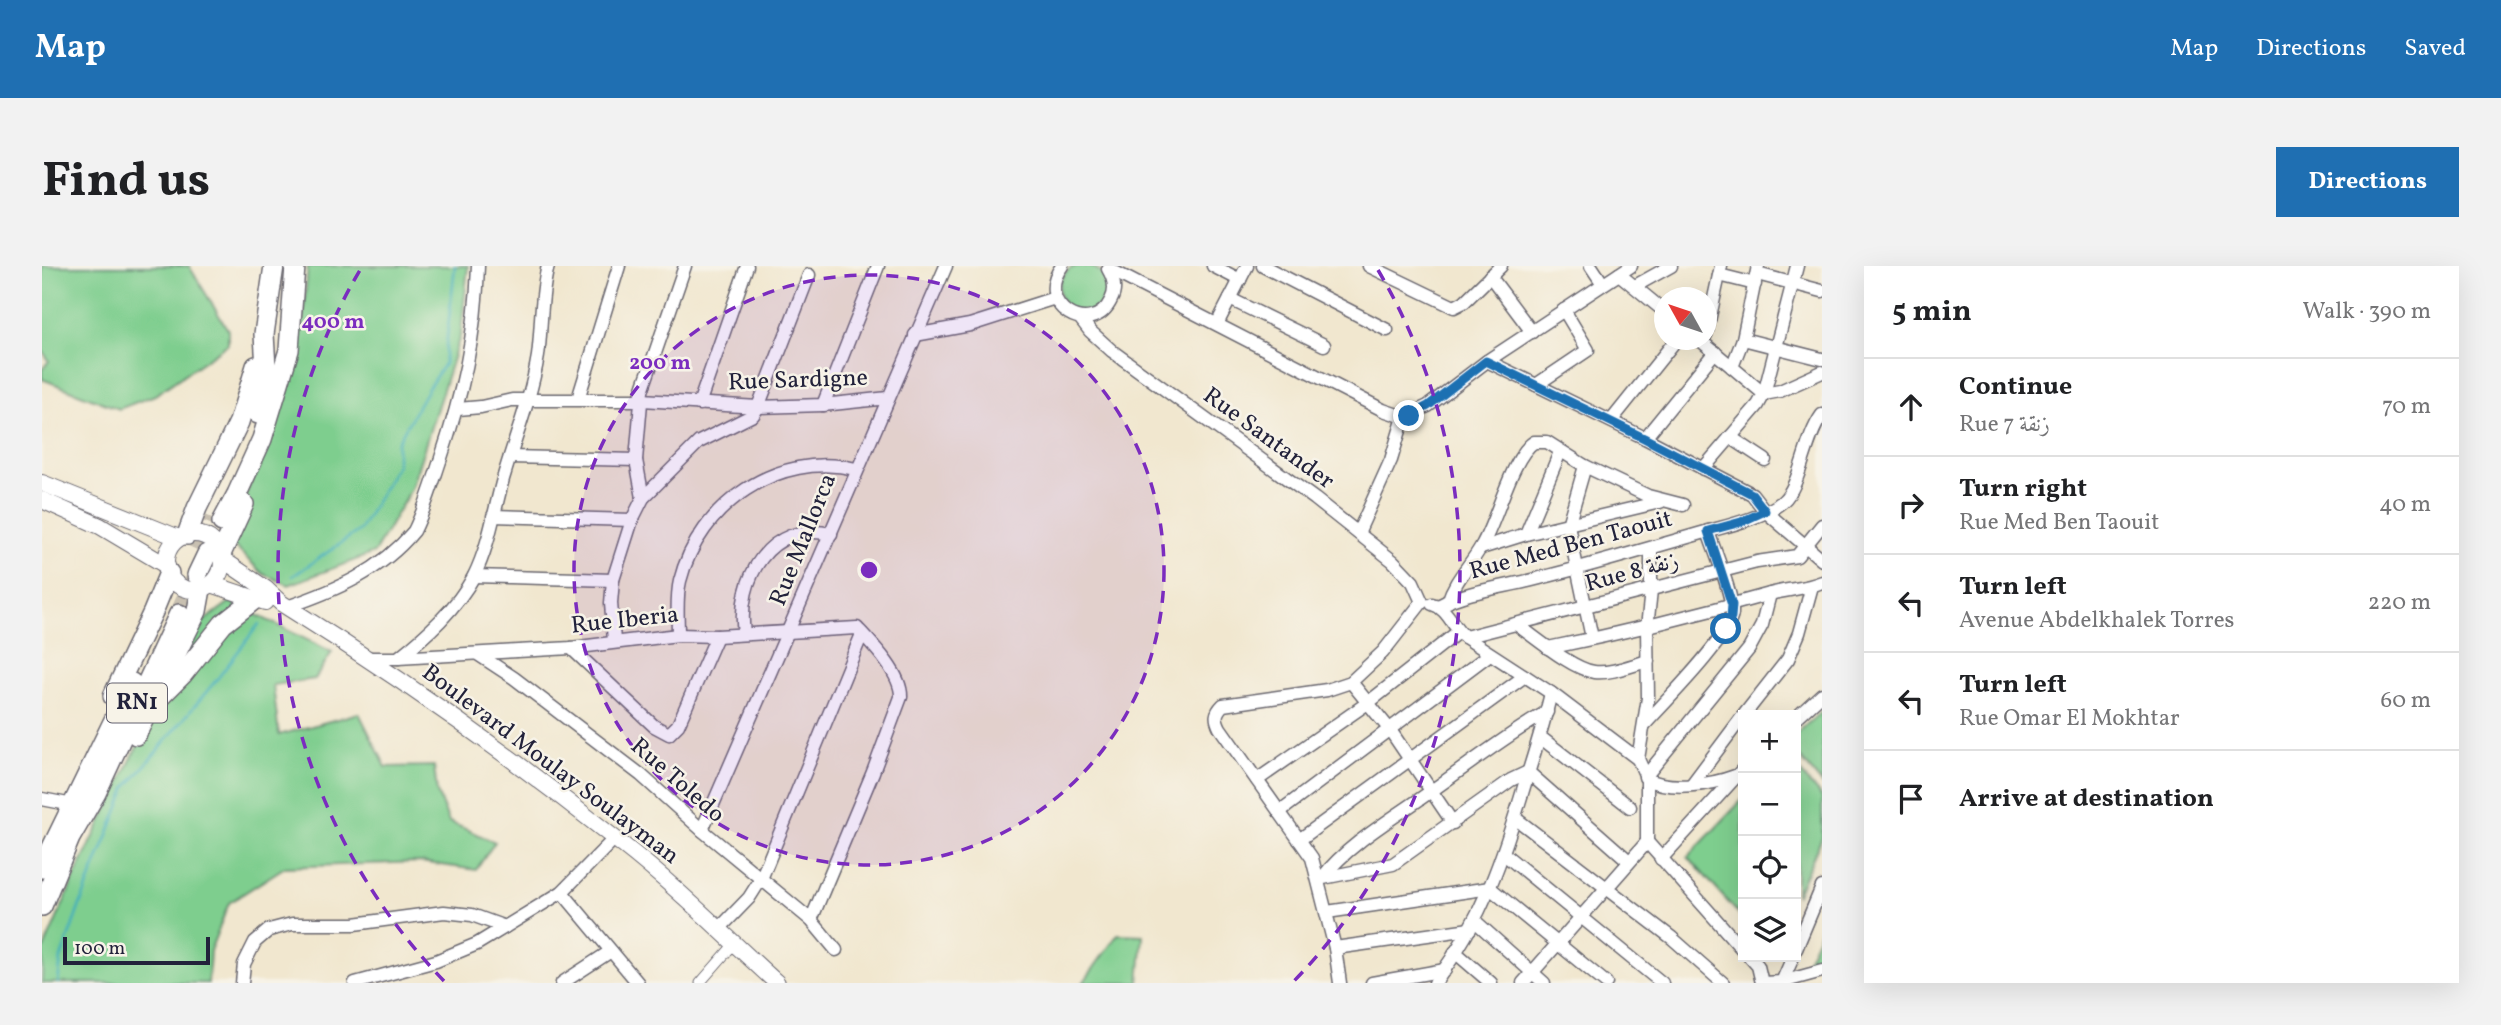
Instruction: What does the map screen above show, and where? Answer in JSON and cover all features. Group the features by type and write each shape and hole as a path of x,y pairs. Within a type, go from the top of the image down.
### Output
{"highway":[{"path":"202,548 197,508 247,400 264,334 274,266"},
{"path":"189,576 197,611 122,762 89,788 85,762 93,738 153,612 189,576 202,548 278,428 290,381 289,350 295,266"},
{"path":"264,334 266,368 260,410 217,520 237,494 262,439 289,350"},
{"path":"150,707 183,674 223,624 255,599"},
{"name":"RN1","path":"42,906 89,788 174,611"},
{"name":"RN1","path":"42,868 73,805 89,788"}],"main road":[{"name":"Boulevard Moulay Soulayman","path":"42,483 202,548 265,589 284,605 370,658 615,838 776,983"},
{"name":"Boulevard Moulay Soulayman","path":"42,500 100,526 189,576 255,599 284,605"},
{"path":"189,576 167,556 172,546 202,548"}],"street":[{"path":"284,605 364,575 386,560 414,531 458,409 476,314 478,266"},
{"path":"398,658 455,605 474,576 527,401 538,355 541,298 548,266"},
{"path":"578,399 619,266"},
{"path":"643,498 636,460 642,400 649,367 685,266"},
{"path":"699,404 747,266"},
{"path":"822,405 878,266"},
{"name":"Rue Mallorca","path":"702,830 946,266"},
{"path":"915,335 970,325 1055,298 1054,281 1062,266"},
{"path":"1213,266 1240,280"},
{"path":"1217,324 1247,266"},
{"path":"1263,266 1387,330"},
{"path":"1378,268 1454,307 1502,266"},
{"path":"1591,266 1603,284"},
{"path":"1107,268 1383,410 1404,417 1428,406 1486,361 1632,266"},
{"path":"1635,286 1671,266"},
{"path":"1703,469 1764,394 1797,266"},
{"path":"1080,318 1097,315 1110,303 1115,286 1107,268"},
{"path":"1717,289 1721,270 1757,275 1822,291"},
{"path":"1619,274 1654,302"},
{"path":"614,642 611,603 613,580 632,520 643,498 699,442 753,415 809,275"},
{"path":"1732,367 1743,339 1757,275"},
{"path":"1490,276 1514,297 1532,332"},
{"name":"Rue Santander","path":"1055,298 1065,312 1080,318 1112,351 1315,499 1402,569 1418,590 1422,602"},
{"path":"1230,299 1324,345"},
{"path":"1536,385 1588,350 1564,310"},
{"path":"1743,339 1822,359"},
{"path":"1611,421 1668,350"},
{"path":"1644,438 1701,350"},
{"path":"1714,350 1764,394"},
{"path":"1486,361 1611,421 1752,494 1765,511 1822,560"},
{"path":"1764,394 1780,391 1822,372"},
{"name":"Rue Sardigne","path":"458,409 512,400 642,400 758,407 822,405 888,398"},
{"name":"Rue Med Ben Taouit","path":"1443,604 1651,549 1741,522 1765,511 1782,502 1791,490 1810,435 1822,415"},
{"path":"1358,533 1391,460 1404,417"},
{"path":"1730,437 1765,460"},
{"path":"1443,604 1458,577 1481,548 1520,458 1534,442 1544,442 1617,483 1662,501 1683,505"},
{"path":"1526,534 1560,452"},
{"path":"510,457 636,460"},
{"path":"678,635 679,583 689,556 705,527 735,496 774,474 799,467 843,466 856,470"},
{"path":"1585,466 1568,525 1592,638"},
{"path":"1481,548 1526,534 1662,501"},
{"path":"493,516 632,520"},
{"path":"1806,547 1822,525"},
{"path":"1645,723 1720,638 1731,621 1732,605 1708,531"},
{"path":"744,633 744,594 757,565 773,546 787,538 805,533 831,534"},
{"name":"Rue 8 زنقة","path":"1462,634 1586,608 1757,562 1797,556 1806,547"},
{"path":"1638,758 1648,698 1647,628 1651,549"},
{"path":"474,576 613,580"},
{"path":"1548,648 1647,628 1817,584"},
{"path":"1749,710 1788,659 1817,584"},
{"path":"1646,778 1749,649 1762,625 1770,594"},
{"path":"1340,983 1320,878 1312,858 1216,720 1218,710 1223,705 1327,690 1351,682 1383,652 1422,602 1443,604"},
{"path":"1443,604 1462,634 1551,693 1638,758 1646,778 1647,842 1738,944"},
{"path":"1516,624 1548,648 1592,672 1648,661"},
{"name":"Rue Iberia","path":"370,658 479,655 572,648 678,635 717,636 790,630 860,631"},
{"path":"718,930 749,898 761,879 860,631 891,669 901,687 901,697 873,772 811,920"},
{"path":"1257,780 1462,634"},
{"path":"572,648 654,726 668,734 678,725 717,636"},
{"path":"1279,812 1490,654"},
{"name":"Rue Toledo","path":"479,655 514,678 641,775 702,830 811,920 836,950"},
{"path":"1299,840 1525,676"},
{"path":"1351,682 1390,730 1453,823"},
{"path":"1435,983 1473,925 1504,854 1541,737 1551,693"},
{"path":"1801,713 1822,694"},
{"path":"1320,878 1373,832 1514,732 1547,712"},
{"path":"1692,784 1738,724"},
{"path":"1541,737 1630,807"},
{"path":"1320,878 1393,864 1511,780 1528,772"},
{"path":"1528,772 1629,861"},
{"path":"1646,778 1654,783 1692,784 1722,781 1739,773"},
{"path":"1661,859 1740,773"},
{"path":"43,802 73,805"},
{"path":"1515,818 1672,939 1723,983"},
{"path":"355,983 452,956 505,927 562,892 615,838"},
{"path":"1523,983 1647,842"},
{"path":"1504,854 1662,983"},
{"path":"1801,937 1822,887"},
{"path":"1326,912 1490,888 1606,983"},
{"path":"562,892 611,951 631,981"},
{"path":"242,983 244,964 255,942 269,930 292,924 354,924 444,912 472,915 505,927"},
{"path":"1335,948 1473,925 1544,983"},
{"path":"700,983 734,944"},
{"path":"562,983 611,951"},
{"path":"1455,952 1491,983"},
{"path":"1755,962 1758,965 1762,983 1782,982 1822,971"},
{"path":"1782,982 1791,962"},
{"path":"1372,983 1445,970"}],"green space":[{"path":"1083,265 1100,272 1107,289 1100,306 1083,313 1066,306 1059,289 1066,272"},
{"path":"42,266 189,266 228,330 228,344 155,395 119,409 42,379 42,369 49,361 42,350"},
{"path":"308,266 468,266 461,333 411,489 374,553 289,585 263,574 234,546 234,526 277,412 303,320"},
{"path":"230,602 332,652 315,679 273,685 279,735 359,713 386,767 434,766 437,793 449,822 495,842 476,870 420,862 285,867 229,903 210,951 208,983 42,983 43,951 76,874 194,628"},
{"path":"1822,711 1822,784 1801,759 1801,730"},
{"path":"1801,773 1822,798 1822,837 1801,885"},
{"path":"1738,804 1738,913 1688,857"},
{"path":"1822,927 1822,961 1805,965"},
{"path":"1118,934 1143,935 1139,983 1083,983"}],"waterway":[{"path":"293,576 360,530 397,465 397,443 444,364 455,266"},
{"path":"58,983 61,958 127,787 218,678 259,624"}],"tunnel":[{"path":"197,550 212,518"},
{"path":"179,614 197,575"}],"route":[{"path":"1409,416 1428,406 1486,361 1752,494 1765,511 1741,522 1708,531 1732,605 1731,621 1726,629"}]}
